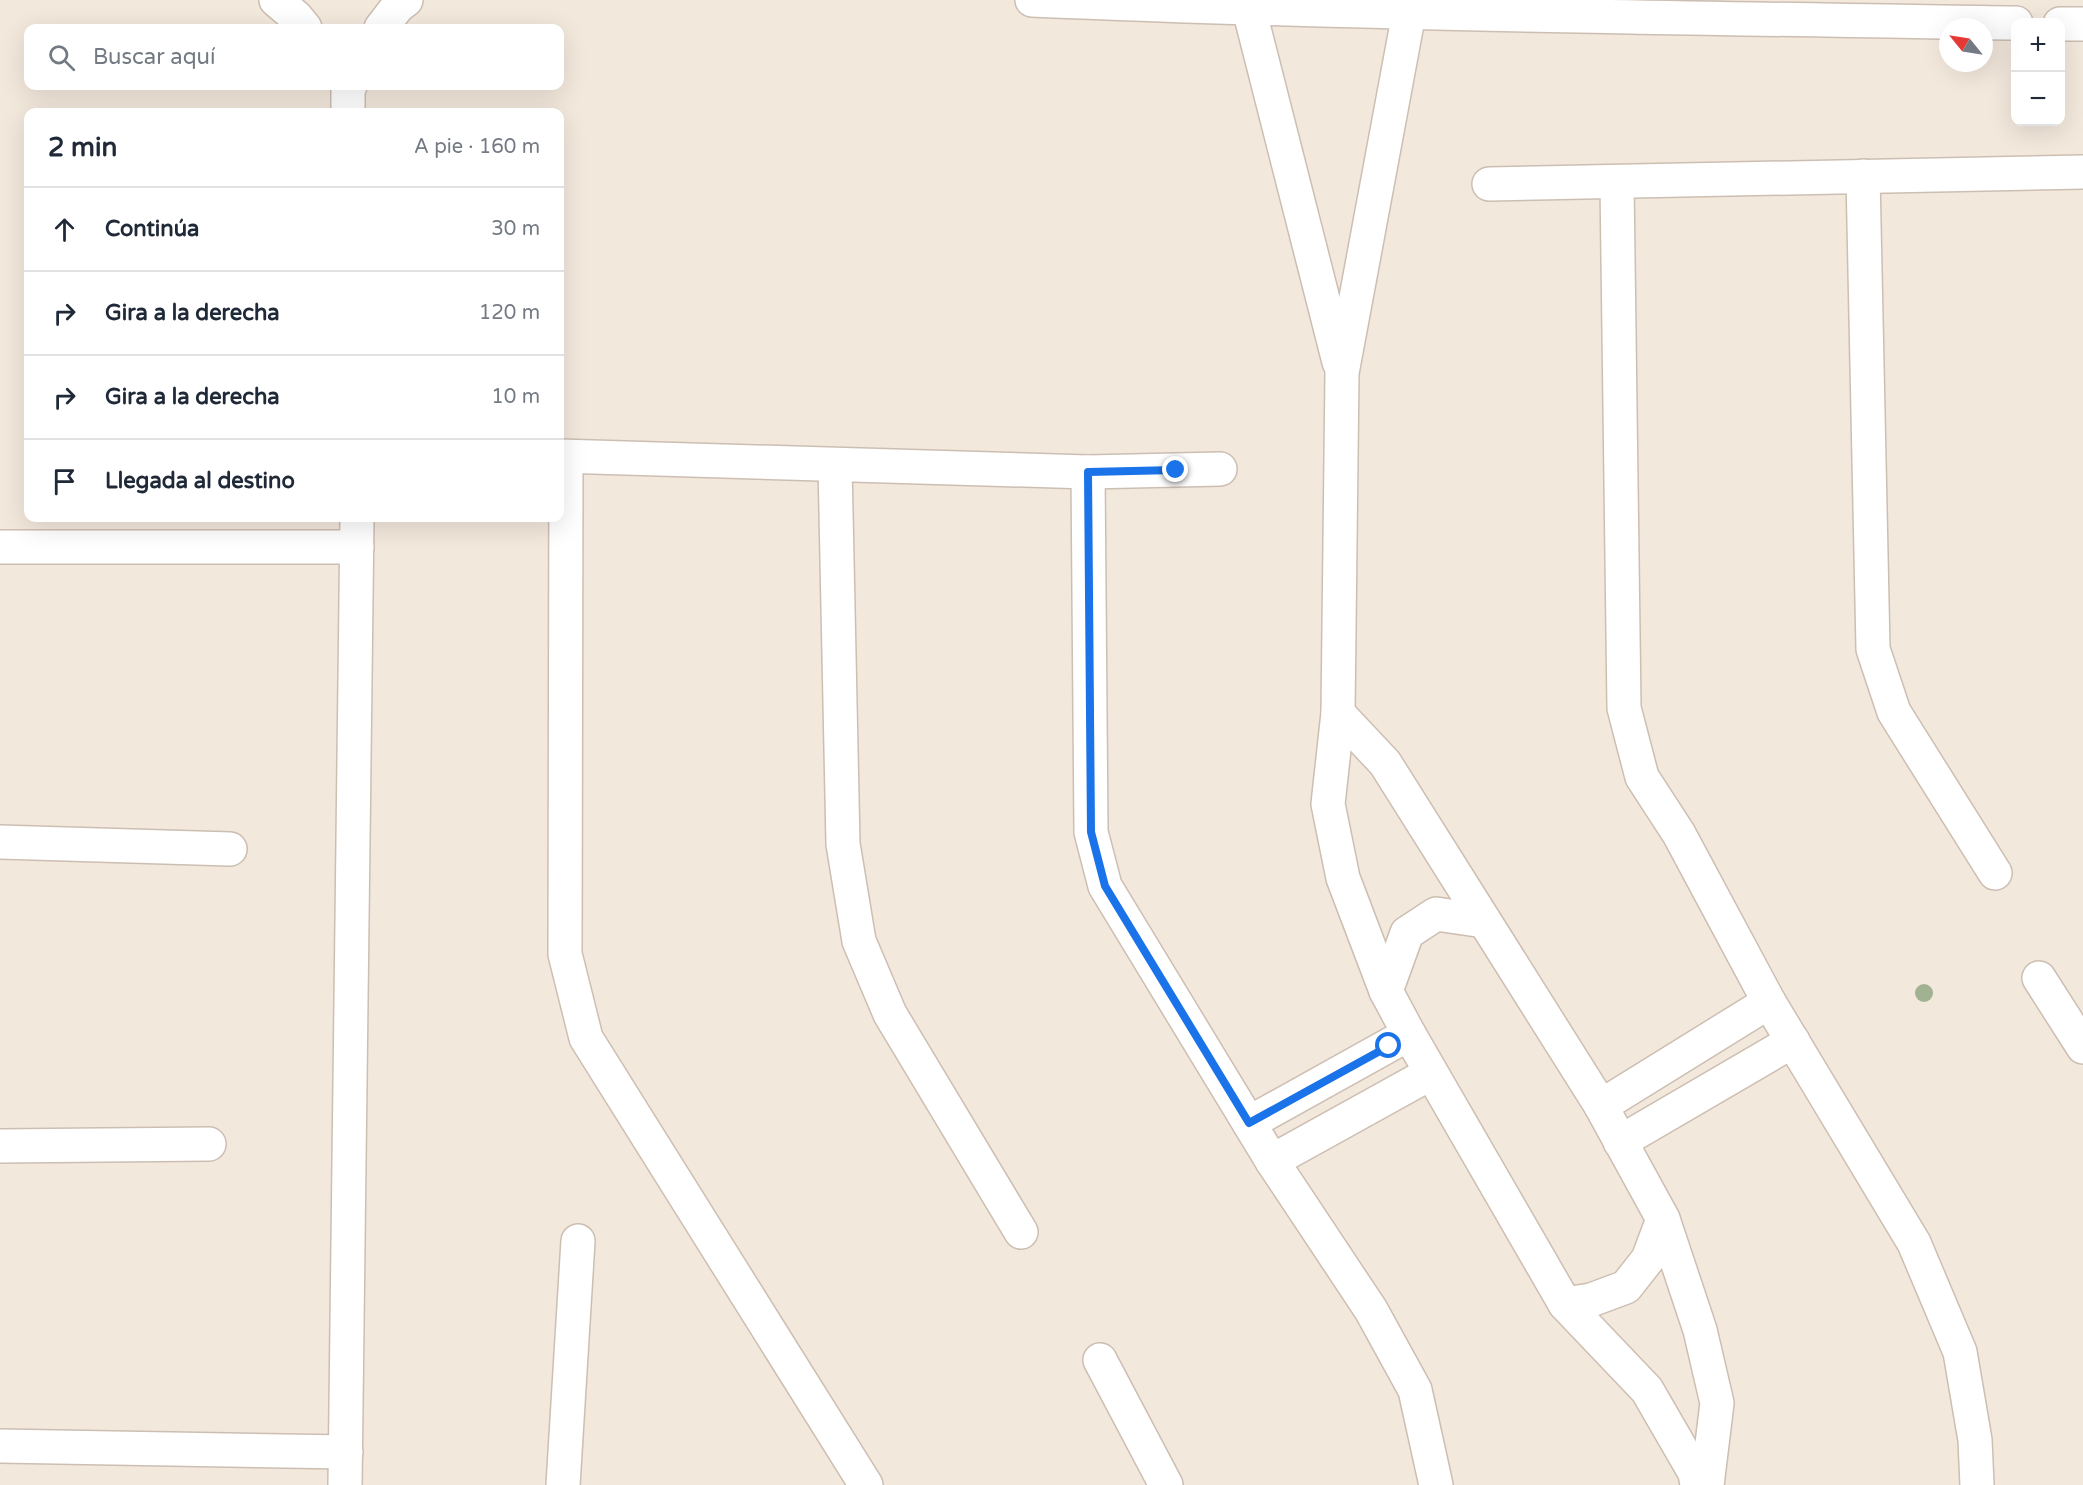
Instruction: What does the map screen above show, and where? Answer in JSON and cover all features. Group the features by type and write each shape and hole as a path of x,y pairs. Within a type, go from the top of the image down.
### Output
{"street":[{"path":"276,0 296,16 302,24"},
{"path":"384,24 398,6 406,0"},
{"path":"1032,0 1410,7 2011,23"},
{"path":"1249,5 1342,373"},
{"path":"1410,7 1342,373 1338,713 1328,804 1343,878 1386,991 1409,1034 1565,1304 1647,1390 1695,1473 1697,1485"},
{"path":"2065,24 2083,24"},
{"path":"1490,184 2083,172"},
{"path":"1863,176 1873,649 1894,712 1995,873"},
{"path":"1617,182 1624,708 1642,777 1679,834 1769,1002 1914,1243 1960,1352 1975,1440 1977,1485"},
{"path":"564,456 1088,472 1220,469"},
{"path":"835,465 843,844 859,941 890,1014 1020,1232"},
{"path":"1088,472 1091,832 1105,886 1272,1161 1371,1310 1415,1390 1436,1485"},
{"path":"563,522 565,954 586,1038 866,1485"},
{"path":"0,547 357,532 345,1485"},
{"path":"1338,713 1385,763 1601,1106 1663,1220 1700,1330 1717,1403 1707,1485"},
{"path":"0,842 230,849"},
{"path":"1386,991 1407,933 1436,914 1484,921"},
{"path":"2039,978 2083,1047"},
{"path":"1601,1106 1769,1002"},
{"path":"1249,1123 1409,1034"},
{"path":"1620,1142 1793,1041"},
{"path":"1272,1161 1431,1073"},
{"path":"0,1146 209,1144"},
{"path":"1565,1304 1591,1300 1626,1287 1648,1259 1663,1220"},
{"path":"563,1485 578,1240"},
{"path":"1100,1360 1166,1485"},
{"path":"0,1446 346,1452"}],"shaded area":[{"path":"0,0 2083,0 2083,1485 0,1485"}],"route":[{"path":"1176,470 1088,472 1091,832 1105,886 1249,1123 1389,1046"}]}
